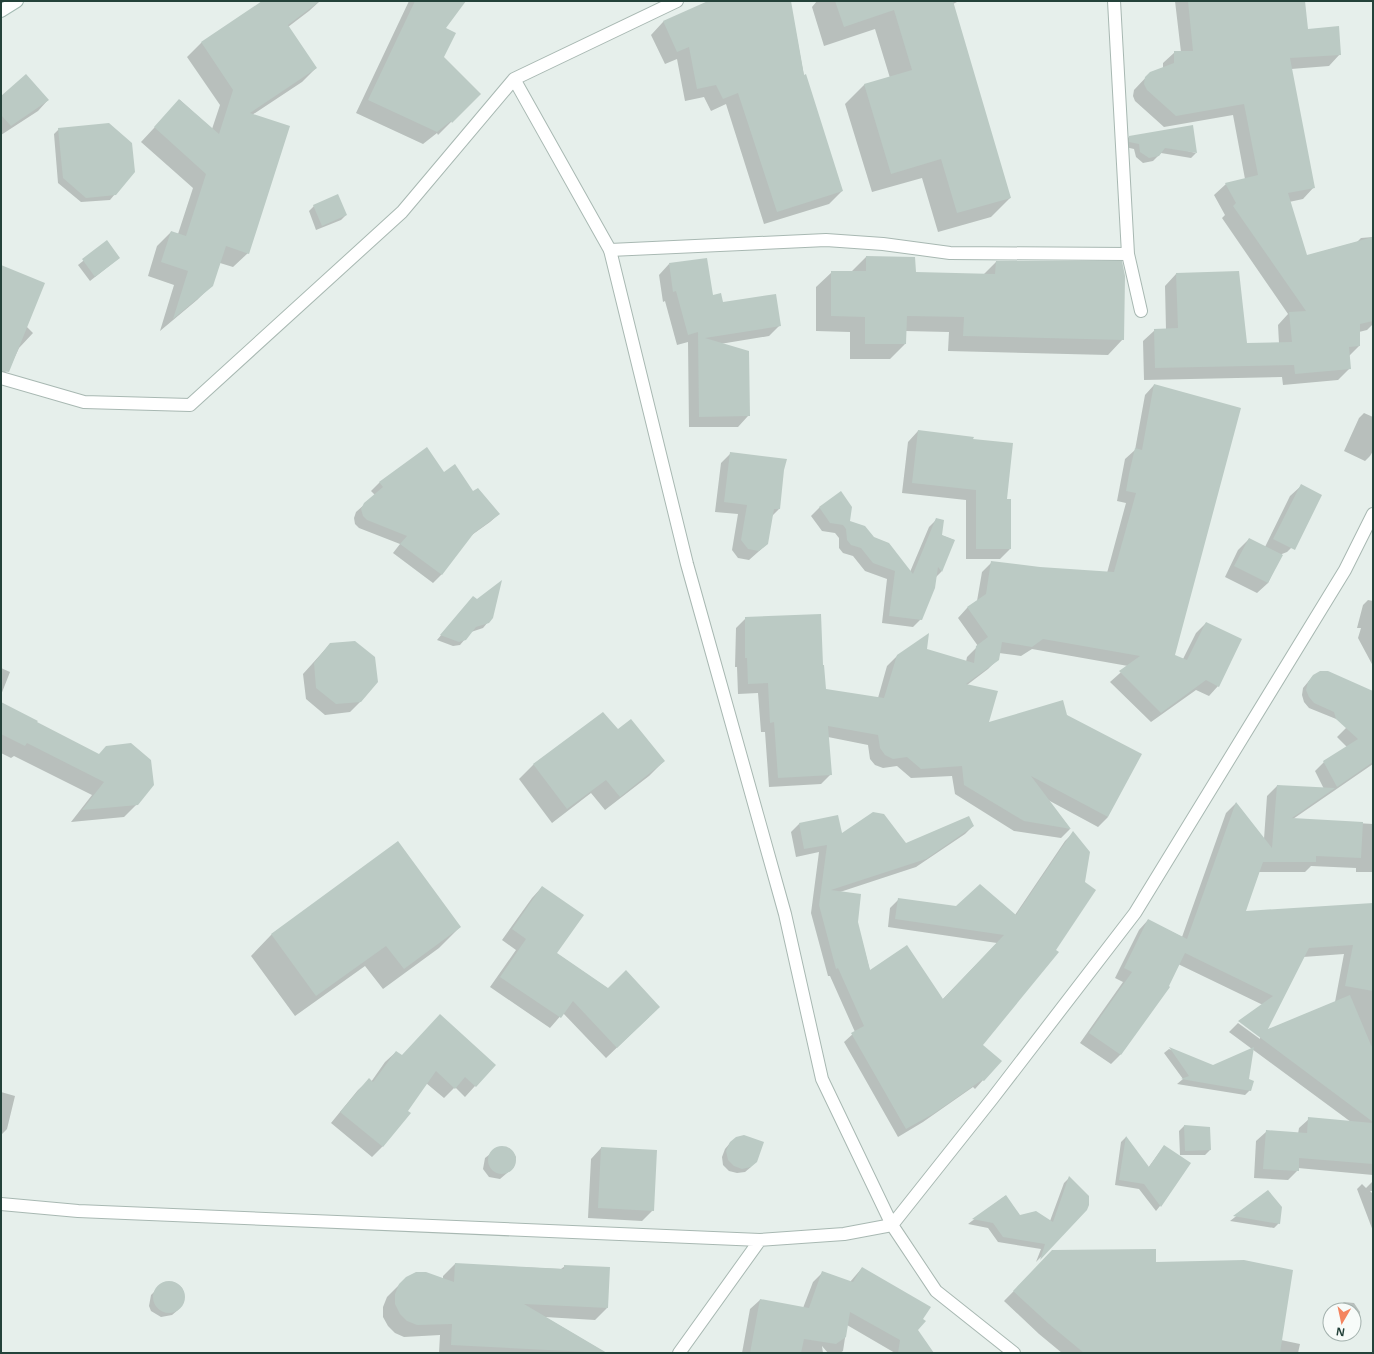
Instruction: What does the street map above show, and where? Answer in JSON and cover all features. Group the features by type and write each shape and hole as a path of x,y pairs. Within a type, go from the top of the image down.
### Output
{"street":[{"path":"1,11 17,1"},
{"path":"1,378 84,402 190,405 402,212 514,79 677,1"},
{"path":"1114,1 1128,254 1141,311"},
{"path":"514,79 610,250 687,564 785,914 822,1079 892,1225 936,1291 1014,1353"},
{"path":"610,250 826,240 883,244 950,253 1128,254"},
{"path":"1,1204 78,1211 760,1240 844,1234 892,1225 992,1099 1135,913 1346,570 1373,514"},
{"path":"679,1353 760,1240"}],"building":[{"path":"262,1 320,1 288,25 317,68 250,113 290,126 249,254 226,246 213,286 173,319 188,271 161,262 171,231 186,236 206,174 154,127 179,99 219,134 233,90 201,42"},
{"path":"415,1 466,1 446,28 456,33 444,57 481,94 452,123 451,121 437,132 368,100"},
{"path":"708,1 791,1 804,75 806,74 843,191 777,212 738,93 723,99 716,85 697,89 689,47 677,52 663,21"},
{"path":"835,1 953,1 1011,198 957,213 941,159 891,174 864,84 912,70 894,10 844,27"},
{"path":"1188,1 1305,1 1308,29 1339,26 1341,55 1290,58 1315,188 1288,193 1307,255 1373,237 1373,321 1360,324 1360,346 1349,347 1351,369 1295,374 1294,365 1155,368 1154,329 1178,328 1176,273 1239,271 1247,343 1292,342 1289,312 1306,311 1233,206 1236,203 1225,183 1258,175 1244,104 1176,116 1147,90 1144,84 1145,77 1150,72 1174,63 1174,51 1193,51"},
{"path":"26,74 49,100 11,126 1,115 1,96"},
{"path":"109,123 132,143 135,172 116,195 86,198 63,178 58,128"},
{"path":"1193,125 1197,153 1165,148 1159,156 1149,158 1140,152 1139,144 1129,142 1129,136"},
{"path":"338,194 347,215 322,226 313,205"},
{"path":"107,240 120,258 95,277 82,259"},
{"path":"866,256 915,257 916,272 995,274 996,261 1122,261 1125,276 1124,340 963,336 964,317 907,316 906,344 865,344 865,317 831,316 831,271 866,271"},
{"path":"707,258 713,295 721,293 723,302 776,294 781,326 705,338 749,351 750,416 699,417 698,332 688,335 676,291 673,292 669,263"},
{"path":"1,265 45,283 9,372 1,371"},
{"path":"1154,384 1241,408 1175,655 1187,660 1206,622 1242,639 1219,687 1206,680 1161,713 1119,671 1140,656 1043,639 1032,647 1002,642 999,660 966,684 998,691 989,722 1063,700 1067,715 1142,754 1108,817 1031,776 1071,829 1024,821 964,785 962,766 921,769 907,757 893,759 885,755 880,748 878,735 828,726 832,775 778,778 774,722 770,723 768,683 748,684 747,658 745,658 745,617 821,614 823,665 826,689 884,698 897,655 929,633 927,649 974,663 976,646 988,637 967,607 986,594 991,561 1040,567 1114,572 1136,493 1126,491 1129,474 1135,448 1142,450"},
{"path":"918,430 974,437 973,439 1013,443 1007,499 1011,499 1011,549 976,549 976,490 912,483"},
{"path":"427,447 444,472 455,464 473,491 478,488 500,514 474,533 442,575 400,544 407,536 367,520 363,516 361,509 364,503 383,487 379,482"},
{"path":"730,452 787,459 784,470 780,509 774,509 768,544 759,551 748,549 741,540 747,505 724,502"},
{"path":"1301,484 1322,495 1295,550 1273,539"},
{"path":"841,491 852,507 850,521 865,526 874,537 889,543 913,574 936,518 944,520 942,535 955,540 942,572 938,567 935,588 922,620 889,616 895,571 873,563 861,548 851,545 847,540 846,529 843,525 830,523 819,507"},
{"path":"1249,538 1283,555 1268,583 1234,566"},
{"path":"502,580 493,618 489,623 476,627 466,640 459,642 440,635 473,596 477,599"},
{"path":"355,641 375,657 378,682 361,702 336,704 316,688 314,663 330,643"},
{"path":"1320,671 1328,671 1373,691 1373,762 1337,787 1323,761 1358,739 1336,719 1334,712 1314,703 1309,697 1306,690 1308,682 1313,675"},
{"path":"1,702 99,754 106,746 131,743 151,760 154,785 138,805 82,810 104,782 27,743 25,746 1,734"},
{"path":"603,712 618,729 631,719 665,761 620,797 606,780 567,809 533,764"},
{"path":"1277,785 1335,788 1292,818 1363,822 1361,858 1316,856 1316,862 1263,862 1246,911 1373,903 1373,991 1345,986 1353,945 1309,948 1268,1029 1350,995 1373,1048 1373,1122 1238,1021 1273,996 1185,953 1169,986 1170,987 1121,1055 1089,1033 1132,972 1124,968 1148,919 1187,939 1236,802 1272,848"},
{"path":"873,812 884,814 906,843 969,816 974,826 926,859 831,890 861,894 858,922 870,970 907,945 943,999 1004,935 895,919 898,898 956,906 980,884 1016,915 1073,831 1090,852 1085,882 1096,890 1056,950 1059,952 983,1045 1002,1061 984,1081 982,1080 933,1114 906,1129 851,1033 864,1026 838,968 836,969 819,905 827,845 804,849 799,823 838,815 842,833"},
{"path":"398,841 461,927 404,969 386,946 316,996 271,934"},
{"path":"542,886 584,915 557,953 608,988 626,970 660,1007 617,1048 573,1001 561,1018 500,977 526,939 512,929"},
{"path":"440,1014 496,1065 476,1087 465,1077 455,1089 436,1071 408,1111 411,1113 383,1147 340,1112 369,1078 373,1082 396,1051 402,1055"},
{"path":"1169,1047 1213,1065 1254,1047 1249,1079 1254,1081 1251,1091 1181,1079 1189,1076"},
{"path":"1308,1117 1373,1123 1373,1164 1299,1158 1299,1171 1263,1169 1266,1130 1307,1133"},
{"path":"1184,1125 1210,1127 1211,1150 1185,1151"},
{"path":"744,1135 764,1142 757,1162 751,1167 742,1169 734,1166 728,1160 726,1151 730,1142 736,1137"},
{"path":"1126,1136 1149,1167 1164,1145 1191,1163 1161,1207 1144,1184 1119,1180"},
{"path":"502,1146 512,1150 516,1160 512,1170 502,1174 492,1170 488,1160 492,1150"},
{"path":"601,1147 657,1150 654,1211 598,1208"},
{"path":"1069,1176 1089,1196 1089,1205 1087,1210 1040,1260 1045,1244 1003,1237 993,1223 972,1219 1006,1195 1020,1215 1036,1211 1053,1222"},
{"path":"1268,1190 1282,1207 1280,1224 1233,1216"},
{"path":"1156,1249 1156,1262 1244,1260 1293,1270 1280,1353 1084,1353 1013,1291 1052,1250"},
{"path":"455,1263 564,1269 564,1265 610,1267 608,1308 524,1304 607,1353 451,1345 452,1324 417,1325 407,1321 400,1314 395,1304 395,1294 399,1284 406,1277 416,1272 426,1272 454,1282"},
{"path":"862,1267 931,1307 923,1319 926,1321 918,1330 934,1353 898,1353 900,1340 850,1312 846,1337 836,1344 804,1339 801,1353 750,1353 760,1299 809,1308 822,1271 853,1282"},
{"path":"166,1281 172,1281 182,1288 185,1297 184,1303 178,1310 172,1313 166,1313 156,1306 153,1300 153,1294 160,1284"}]}
